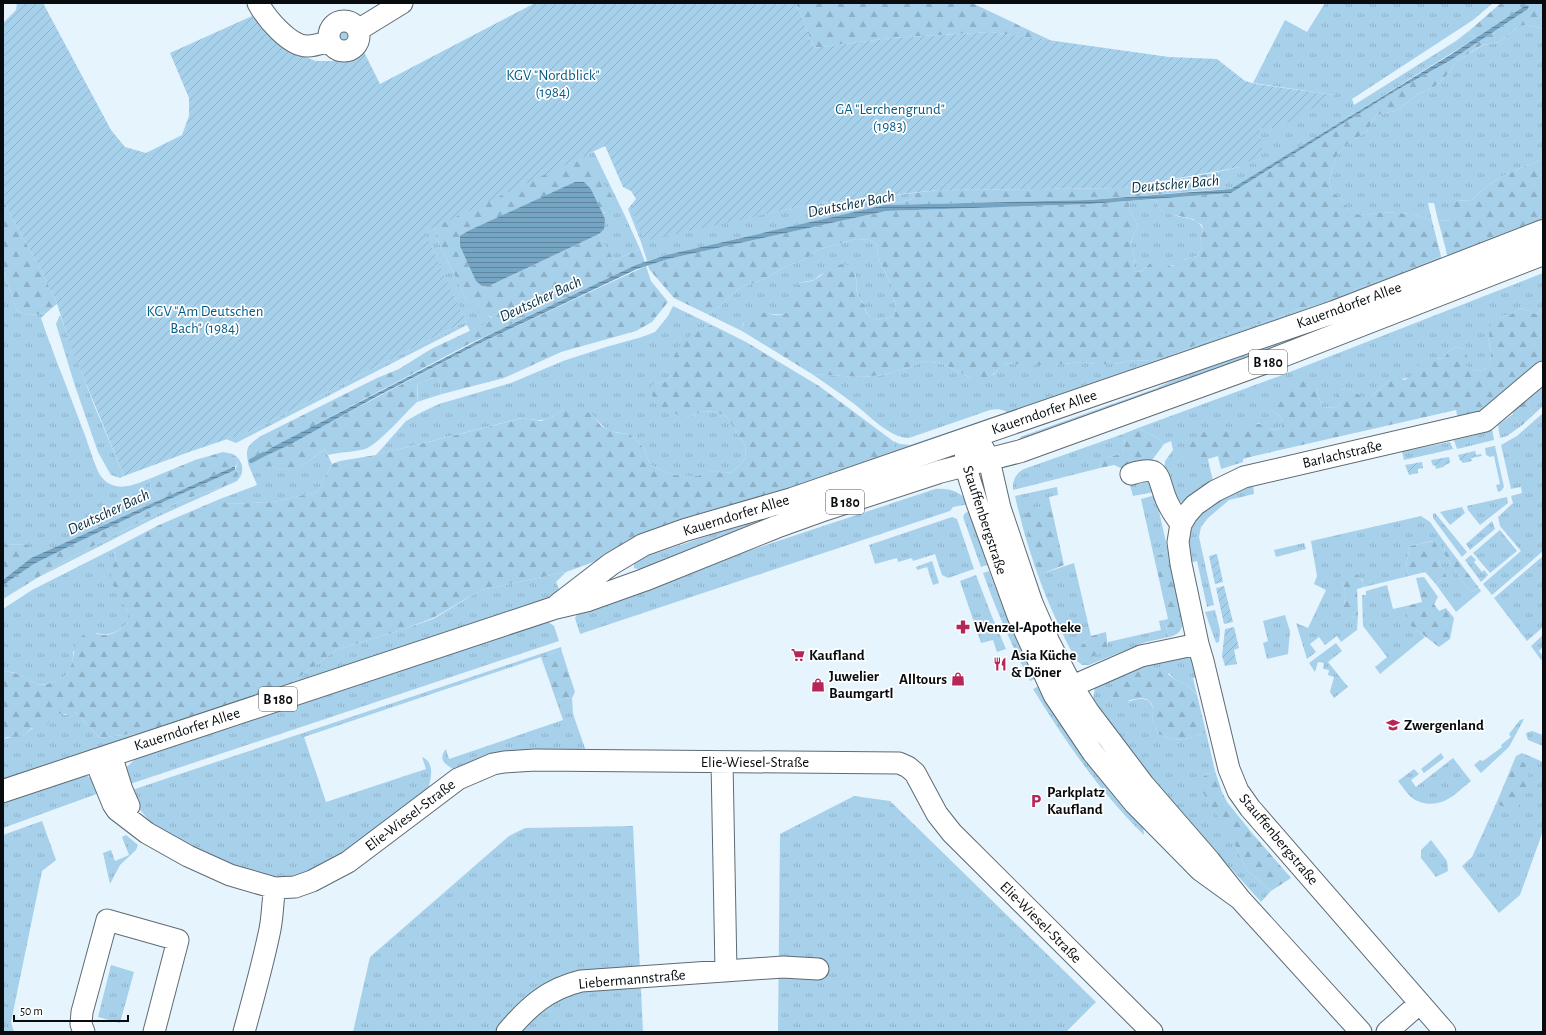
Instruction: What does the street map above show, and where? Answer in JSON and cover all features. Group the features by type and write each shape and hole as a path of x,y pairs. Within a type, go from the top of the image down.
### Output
{"main road":[{"name":"Kauerndorfer Allee","path":"554,608 611,564 642,545 686,530 792,499 1334,312 1543,231"},
{"name":"Kauerndorfer Allee","path":"3,791 554,608 588,600 644,580 776,527 826,509 939,472 1021,451 1264,363 1543,254"}],"street":[{"path":"258,3 271,22 282,33 294,41 308,46 330,41 335,48 344,51 349,50 356,44 359,35 358,30 402,3"},
{"name":"Barlachstraße","path":"1181,564 1178,542 1181,524 1195,505 1220,488 1244,477 1485,421 1543,372"},
{"name":"Stauffenbergstraße","path":"1063,690 1049,642 1032,603 1000,508 989,460 983,448 970,438 966,447 965,465 979,510 1015,610 1063,690 1093,753 1135,804 1200,870 1240,899 1361,1032"},
{"path":"1131,474 1145,470 1156,473 1162,481 1166,499 1172,513 1181,524"},
{"name":"Stauffenbergstraße","path":"1181,564 1198,644 1204,661 1229,770 1238,791 1250,808 1445,1032"},
{"path":"1063,690 1141,656 1198,644"},
{"name":"Elie-Wiesel-Straße","path":"103,757 122,790 133,815 134,822 147,833 188,856 230,874 275,888 295,887 312,881 348,862 445,787 458,779 493,764 535,760 899,763 908,767 915,773 937,814 952,833 1152,1032"},
{"path":"722,762 726,971"},
{"path":"244,1032 269,934 273,915 273,898 275,888"},
{"path":"84,1032 81,1024 82,1012 107,920 178,940 154,1032"},
{"name":"Liebermannstraße","path":"507,1032 524,1012 549,993 565,985 581,981 783,967 818,969"},
{"path":"1387,1032 1420,1004"}],"green space":[{"path":"17,3 43,3 111,130 125,147 146,153 182,135 189,116 189,98 170,53 252,16 286,50 316,61 340,61 357,56 363,50 380,84 535,3 796,3 814,48 891,38 991,32 1169,57 1217,59 1245,81 1256,84 1335,95 1278,128 1259,128 1263,152 1240,167 1124,188 938,190 811,204 644,241 631,209 636,199 631,191 623,187 605,146 424,232 466,321 251,431 124,476 72,349 56,301 3,201 3,23 16,10"},
{"path":"796,3 972,3 1052,41 991,32 891,38 814,48"},
{"path":"1325,3 1493,3 1473,20 1352,99 1354,105 1456,41 1470,30 1471,34 1476,38 1237,186 1231,189 1211,190 1212,181 1207,174 1240,167 1259,128 1335,95 1253,83 1285,20 1307,32"},
{"path":"1501,3 1543,4 1543,29 1528,25 1519,26 1499,42 1482,45 1457,61 1446,76 1434,87 1417,94 1395,111 1376,115 1367,131 1345,146 1337,155 1329,180 1331,190 1341,199 1348,209 1356,214 1367,215 1382,212 1413,214 1432,221 1441,256 1387,280 1355,289 1349,294 1326,303 1302,308 1265,322 1224,334 1174,354 1151,361 1134,360 1114,364 1094,364 1081,362 1053,365 1022,365 1005,363 992,375 983,379 971,378 943,364 924,361 908,368 884,375 860,377 812,374 742,331 745,319 750,314 757,312 777,315 790,311 799,283 814,280 834,267 843,264 851,267 854,271 857,294 865,305 867,314 876,319 894,317 896,309 895,302 891,294 891,284 877,256 878,246 870,240 856,239 817,250 805,259 787,266 764,279 738,289 718,308 707,314 674,298 649,269 648,265 668,259 886,211 1090,204 1130,201 1129,209 1138,226 1133,235 1131,244 1135,258 1133,268 1136,272 1142,271 1149,264 1161,261 1171,266 1175,266 1185,259 1197,256 1202,247 1200,238 1203,230 1202,225 1193,219 1169,214 1159,209 1156,199 1231,193 1397,90 1451,60 1529,7 1526,5 1476,38 1471,34 1470,30"},
{"path":"1528,25 1543,29 1543,159 1496,180 1472,200 1455,201 1449,221 1438,220 1434,203 1428,203 1432,221 1413,214 1382,212 1367,215 1355,214 1348,209 1341,199 1331,190 1329,180 1337,155 1345,146 1367,131 1376,115 1395,111 1417,94 1434,87 1446,76 1457,61 1483,45 1499,42 1519,26"},
{"path":"341,28 347,28 352,33 350,42 347,44 341,44 336,39 336,33"},
{"path":"594,152 640,249 615,260 608,251 599,234 603,229 604,224 604,218 601,212 605,213 584,154"},
{"path":"584,154 614,199 615,205 613,211 608,213 601,212 591,189 489,286 599,234 615,260 640,249 645,262 469,344 315,425 317,429 476,345 646,266 651,281 668,302 652,322 636,331 561,352 504,378 442,394 440,392 441,383 438,378 433,378 418,384 417,402 377,442 365,449 328,455 325,449 303,465 291,468 281,469 271,466 249,466 247,456 248,448 261,436 377,378 399,369 431,349 488,322 492,317 474,311 469,305 436,237 434,225"},
{"path":"1543,159 1543,222 1452,258 1447,254 1438,220 1449,221 1450,216 1448,205 1455,201 1472,200 1496,180"},
{"path":"1207,174 1212,181 1211,190 1089,200 885,205 913,199 914,193 938,190 1124,188"},
{"path":"914,193 913,199 666,255 647,261 628,209 636,199 685,231 811,204"},
{"path":"1156,199 1159,209 1199,223 1203,230 1200,238 1202,247 1197,256 1185,259 1177,266 1149,264 1142,271 1136,272 1133,268 1135,258 1131,245 1133,235 1138,226 1129,209 1130,201"},
{"path":"3,201 56,301 57,304 46,313 29,315 17,311 3,269"},
{"path":"434,225 436,237 469,305 492,318 485,324 470,331 467,325 236,443 226,439 251,431 466,321 422,230"},
{"path":"856,239 870,240 878,246 877,256 891,284 891,294 895,302 896,309 894,317 876,319 867,314 865,305 859,299 857,293 856,276 854,272 846,265 820,275 814,280 799,283 791,311 784,314 770,314 763,312 743,323 742,331 707,314 718,308 738,289 764,279 787,266 805,259 817,250"},
{"path":"1441,256 1441,262 1013,416 1002,410 990,410 909,438 901,437 886,430 848,399 812,374 860,377 884,375 908,368 924,361 943,364 971,378 993,375 1004,363 1022,365 1052,365 1081,362 1094,364 1114,364 1134,360 1151,361 1174,354 1224,334 1265,322 1302,308 1326,303 1349,294 1355,289 1387,280"},
{"path":"3,269 17,311 29,315 46,313 41,318 50,345 100,475 108,483 124,487 149,479 152,491 160,500 31,558 27,545 3,544"},
{"path":"1475,272 1022,442 1020,437 1157,388 1193,370"},
{"path":"1543,273 1543,307 1535,314 1521,308 1510,315 1501,316 1490,335 1490,360 1489,364 1483,370 1475,371 1466,366 1466,355 1463,349 1455,347 1448,352 1444,358 1428,358 1422,361 1416,372 1410,378 1389,380 1371,397 1362,397 1349,389 1340,390 1341,404 1335,408 1322,407 1316,388 1272,410 1281,417 1282,427 1278,429 1270,429 1259,423 1234,431 1220,428 1196,464 1209,464 1214,485 1185,504 1171,497 1164,473 1165,461 1173,450 1171,441 1164,444 1158,438 1138,428 1277,377"},
{"path":"673,306 712,325 695,331 672,360 672,375 665,381 651,386 686,418 701,412 714,411 727,417 746,447 745,458 732,472 723,473 710,470 698,477 674,475 650,465 644,448 630,434 618,433 604,427 592,414 563,410 544,420 522,418 376,455 406,421 422,412 439,404 511,383 563,361 655,332 668,316"},
{"path":"1543,307 1543,366 1482,415 1458,420 1456,410 1254,456 1243,459 1243,462 1221,469 1218,456 1208,459 1209,464 1196,464 1189,456 1186,448 1193,440 1205,431 1215,428 1236,430 1247,423 1260,424 1273,430 1282,427 1281,417 1272,410 1269,402 1286,385 1304,381 1316,388 1322,407 1335,408 1341,404 1337,396 1340,390 1349,389 1362,397 1371,397 1389,380 1397,376 1404,380 1408,378 1412,375 1421,362 1427,358 1444,358 1448,352 1455,347 1463,349 1467,355 1466,366 1470,369 1479,371 1482,370 1488,365 1491,356 1489,339 1491,323 1501,316 1510,315 1521,308 1535,314"},
{"path":"60,315 94,405 124,476 120,478 111,475 98,452 75,386 56,324"},
{"path":"712,325 746,342 819,386 893,441 896,452 566,572 481,590 433,618 401,630 336,650 287,686 141,736 131,734 100,738 75,712 71,715 56,713 46,726 32,728 25,734 3,739 3,672 13,672 39,685 56,681 68,673 76,646 81,637 90,633 107,635 120,630 128,623 127,609 113,586 111,572 116,558 113,549 159,525 220,499 227,504 273,502 317,492 332,464 340,461 376,455 523,418 541,421 552,417 563,410 573,407 592,414 601,426 617,433 630,434 644,448 650,465 674,475 698,476 710,470 723,473 732,472 745,458 746,447 727,417 714,411 701,412 686,418 662,408 650,393 651,386 665,381 672,375 672,360 680,345 695,331"},
{"path":"433,378 438,378 441,383 440,392 442,394 417,402 418,384"},
{"path":"1538,387 1543,389 1543,406 1532,416 1527,396"},
{"path":"1527,396 1532,416 1521,426 1513,414 1515,406"},
{"path":"1543,413 1543,551 1492,595 1483,584 1521,551 1500,526 1498,517 1513,503 1511,496 1522,493 1521,487 1511,489 1501,445 1517,436"},
{"path":"1002,414 1007,418 895,452 893,441 900,444 910,445"},
{"path":"1513,414 1521,426 1507,436 1500,438 1498,425"},
{"path":"1138,428 1158,438 1164,444 1150,463 1127,471 1114,465 1100,468 1099,465 1104,459 1121,454 1125,444 1123,434"},
{"path":"1492,429 1494,440 1457,449 1454,440 1480,434"},
{"path":"1123,434 1125,444 1121,454 1108,457 1099,465 1100,468 1013,490 1015,478 1024,469"},
{"path":"1450,442 1453,449 1404,460 1401,447 1409,446 1410,450"},
{"path":"1495,446 1504,487 1498,492 1496,485 1500,484 1494,456 1490,457 1486,455 1485,448"},
{"path":"325,449 332,464 317,492 273,502 226,504 220,499 257,485 249,466 271,466 281,469 303,465"},
{"path":"1475,451 1476,455 1481,454 1482,456 1471,458 1472,461 1463,463 1460,460 1458,455"},
{"path":"223,452 233,454 238,463 235,467 160,500 152,491 149,479 195,460"},
{"path":"233,454 239,459 242,466 242,474 237,481 155,518 39,577 63,562 182,500 220,488 239,472 235,470 238,463"},
{"path":"1449,457 1450,463 1443,467 1436,469 1435,465 1433,466 1431,460"},
{"path":"934,460 936,461 936,464 641,570 634,568 636,560"},
{"path":"1422,462 1423,468 1418,469 1418,473 1409,475 1405,465"},
{"path":"235,470 239,472 236,480 220,488 182,500 63,562 3,599 3,585 34,564 152,507"},
{"path":"1147,474 1159,491 1133,496 1130,485 1131,482"},
{"path":"1253,484 1254,494 1229,500 1208,518 1201,527 1199,537 1214,605 1207,607 1197,561 1188,563 1186,551 1191,523 1206,505"},
{"path":"1057,487 1058,495 1049,497 1051,506 1037,508 1040,573 1074,563 1091,636 1077,650 1108,648 1108,642 1161,630 1159,621 1164,620 1169,637 1146,642 1089,665 1082,665 1076,660 1056,621 1040,580 1026,539 1015,496"},
{"path":"935,489 954,491 962,496 969,504 953,507 950,511 580,634 575,618 582,606"},
{"path":"1152,496 1156,498 1168,551 1154,557 1141,499"},
{"path":"1507,497 1508,503 1480,525 1468,510 1467,506"},
{"path":"1051,506 1064,565 1044,573 1040,573 1024,520 1027,513 1037,508"},
{"path":"1462,507 1465,513 1450,525 1440,512"},
{"path":"973,510 984,537 980,543 987,565 981,567 963,517 965,513"},
{"path":"1435,513 1467,552 1462,557 1433,518 1433,514"},
{"path":"1421,516 1430,522 1445,543 1444,554 1468,589 1472,592 1479,588 1481,591 1456,612 1435,583 1447,577 1437,558 1437,546 1433,541 1410,546 1406,566 1409,576 1364,587 1362,579 1342,581 1346,594 1344,603 1352,617 1358,615 1357,630 1341,642 1337,636 1325,645 1319,637 1310,644 1316,652 1307,659 1296,623 1308,628 1326,590 1314,584 1317,576 1311,541"},
{"path":"952,517 957,519 974,569 948,578 942,575 935,554 913,561 912,558 898,562 897,558 875,564 869,545"},
{"path":"1492,521 1495,529 1470,550 1466,544"},
{"path":"1500,530 1517,551 1490,573 1473,553"},
{"path":"1434,541 1437,546 1437,558 1447,577 1435,583 1425,572 1409,576 1406,566 1410,546"},
{"path":"1304,543 1306,549 1276,557 1274,550"},
{"path":"1445,543 1479,588 1472,592 1468,589 1444,554"},
{"path":"3,544 28,545 31,558 3,580"},
{"path":"113,549 116,560 112,570 128,613 128,623 113,633 96,633 73,652 72,663 66,676 54,682 37,684 13,672 3,672 3,609 32,590"},
{"path":"1168,551 1183,621 1179,632 1169,637 1164,620 1168,619 1154,557"},
{"path":"1217,554 1223,582 1215,584 1209,556"},
{"path":"1471,555 1476,560 1474,562 1482,572 1484,570 1488,575 1481,582 1465,560"},
{"path":"1543,556 1543,627 1527,641 1494,598"},
{"path":"932,561 939,583 933,585 927,567 917,570 916,567"},
{"path":"989,571 1008,621 1035,677 1035,679 1030,681 1017,655 988,587 983,573"},
{"path":"566,572 556,582 561,594 554,598 287,686 336,650 433,619 481,590"},
{"path":"1350,573 1356,574 1360,577 1364,587 1357,589 1358,615 1344,617 1340,612 1339,605 1344,603 1346,594 1342,581 1345,575"},
{"path":"976,575 1006,649 997,652 993,640 981,643 960,581"},
{"path":"1424,577 1438,597 1434,604 1439,611 1446,608 1454,618 1450,639 1439,647 1409,624 1406,606 1422,602 1416,578"},
{"path":"1387,585 1393,609 1406,606 1410,624 1425,637 1380,674 1375,667 1387,657 1363,626 1362,595 1366,595 1366,591"},
{"path":"1224,586 1233,622 1224,624 1216,588"},
{"path":"1215,610 1220,630 1219,642 1216,643 1205,612"},
{"path":"1285,615 1290,631 1288,654 1267,659 1263,643 1268,641 1263,621"},
{"path":"544,619 554,626 559,641 127,785 124,770 141,753"},
{"path":"1234,627 1239,648 1234,650 1237,664 1225,666 1222,656 1225,629"},
{"path":"1106,632 1108,648 1105,652 1088,658 1081,656 1077,650 1091,636"},
{"path":"1543,635 1543,647 1539,651 1543,656 1541,660 1531,646"},
{"path":"1336,643 1342,651 1328,662 1348,687 1334,698 1330,692 1334,677 1328,675 1329,670 1323,669 1324,663 1318,662 1315,672 1309,663"},
{"path":"561,647 562,652 558,651 304,737 326,802 426,769 422,757 427,760 431,768 426,795 332,862 310,874 290,879 277,879 240,871 216,861 156,826 141,811 129,791"},
{"path":"558,651 562,652 575,692 572,698 556,700 541,657"},
{"path":"1191,656 1201,676 1193,678 1197,695 1187,685 1174,679 1169,673 1127,702 1143,699 1149,702 1153,709 1153,722 1158,734 1165,737 1172,739 1188,739 1206,732 1215,771 1204,776 1246,869 1271,891 1261,902 1196,829 1132,753 1093,700 1095,687 1132,666"},
{"path":"1152,669 1162,669 1174,679 1187,685 1197,695 1206,732 1188,739 1172,739 1165,737 1158,734 1152,717 1153,707 1147,699 1119,700 1109,691 1127,675"},
{"path":"1039,686 1143,825 1144,835 1098,784 1071,747 1033,689"},
{"path":"572,698 573,714 587,754 455,770 444,762 442,756 446,749 449,759 563,720 556,700"},
{"path":"59,712 65,715 75,712 100,738 131,734 141,736 3,782 3,739 25,734 33,728 40,728"},
{"path":"1524,719 1509,747 1481,773 1474,765 1480,760 1483,761 1502,747 1501,745 1511,737 1509,734 1520,720"},
{"path":"1532,731 1543,735 1543,746 1528,740 1526,733"},
{"path":"1441,753 1444,758 1424,773 1421,769"},
{"path":"1522,753 1543,762 1543,831 1520,895 1499,913 1462,866 1472,857 1496,804 1507,808 1527,767 1516,756"},
{"path":"1516,756 1526,766 1529,779 1523,799 1517,808 1507,808 1496,804"},
{"path":"1453,758 1471,781 1453,796 1442,802 1432,804 1422,803 1410,796 1398,781 1414,769 1419,774 1411,780 1416,787"},
{"path":"1215,771 1227,802 1291,878 1271,891 1246,869 1236,847 1198,784 1204,776"},
{"path":"84,775 91,778 102,792 3,828 3,799"},
{"path":"854,796 890,801 1096,1002 1066,1032 778,1032 780,834"},
{"path":"42,821 56,860 42,871 11,1022 14,1032 3,1032 3,835"},
{"path":"633,826 643,1032 353,1032 370,957 509,836 525,828"},
{"path":"126,835 138,845 136,850 120,865 110,884 103,853 111,850 115,861 129,855 122,837"},
{"path":"1431,840 1447,861 1448,871 1436,877 1421,858 1421,850"},
{"path":"111,965 134,972 120,1023 98,1017"}],"shaded area":[{"path":"1526,5 1529,6 1528,9 1451,60 1397,90 1231,193 1090,204 886,211 668,259 637,269 476,345 374,398 289,445 265,456 259,457 271,448 489,335 636,265 666,255 885,205 1089,200 1231,189 1450,55"},
{"path":"575,182 584,182 591,189 605,219 604,229 599,234 489,286 482,286 476,281 460,246 460,236"},
{"path":"235,467 235,470 152,507 34,564 3,585 3,580 31,558"}],"waterway":[{"name":"Deutscher Bach","path":"251,461 264,454"}],"place":[{"name":"Wenzel-Apotheke","path":"963,627"},
{"name":"Kaufland","path":"798,655"},
{"name":"Asia Küche & Döner","path":"1000,664"},
{"name":"Alltours","path":"958,679"},
{"name":"Juwelier Baumgartl","path":"818,685"},
{"name":"Zwergenland","path":"1393,725"},
{"name":"Parkplatz Kaufland","path":"1036,801"}],"park label":[{"name":"KGV \"Nordblick\" (1984)","path":"553,84"},
{"name":"GA \"Lerchengrund\" (1983)","path":"890,118"},
{"name":"KGV \"Am Deutschen Bach\" (1984)","path":"205,320"}]}
